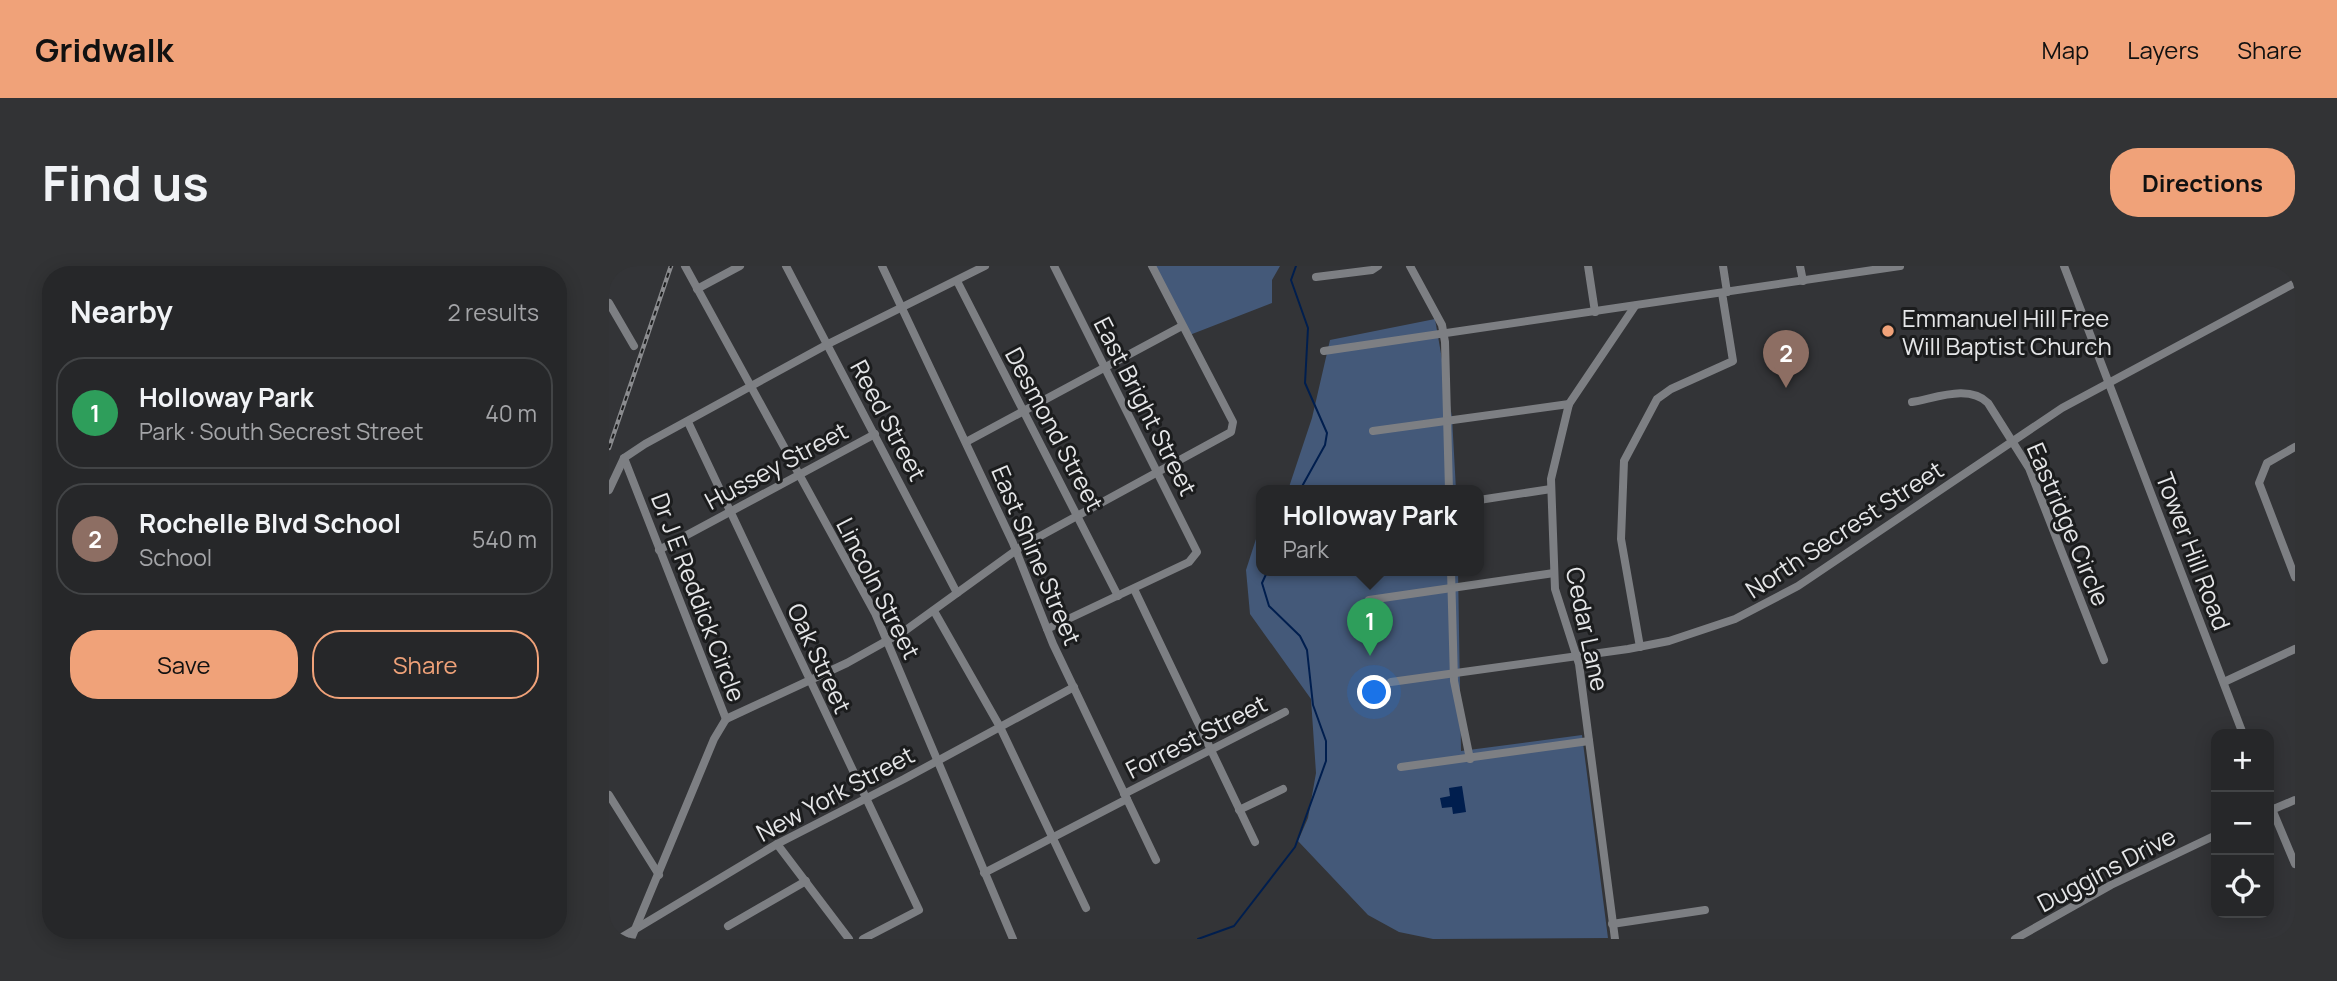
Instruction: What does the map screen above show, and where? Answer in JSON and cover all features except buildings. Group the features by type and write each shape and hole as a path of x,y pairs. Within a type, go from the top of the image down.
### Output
{"street":[{"name":"Lincoln Street","path":"685,266 887,641 1013,939"},
{"path":"698,289 740,266"},
{"name":"Reed Street","path":"786,266 957,593"},
{"name":"East Shine Street","path":"882,266 1016,550 1047,629 1156,860"},
{"path":"609,490 624,458 828,344 985,266"},
{"name":"East Bright Street","path":"1053,266 1196,544 1196,552 1189,562 1134,589"},
{"path":"965,442 1182,326 1152,266"},
{"path":"1316,277 1372,270 1378,266"},
{"path":"1410,266 1444,334 1449,485"},
{"path":"1588,266 1595,312"},
{"path":"1640,646 1621,539 1624,461 1657,399 1671,389 1733,361 1723,266"},
{"path":"1800,266 1803,281"},
{"path":"1324,351 1899,266"},
{"name":"Tower Hill Road","path":"2064,266 2241,729"},
{"name":"Desmond Street","path":"957,282 1079,515 1118,596"},
{"name":"North Secrest Street","path":"1391,682 1640,646 1705,631 1759,608 1820,572 2108,381 2295,283"},
{"path":"609,303 634,346"},
{"name":"Cedar Lane","path":"1615,939 1576,656 1555,589 1551,489 1569,404 1635,306"},
{"name":"Dr J E Reddick Circle","path":"624,458 726,719 887,641 934,611 1016,550 1231,432 1233,422 1182,326"},
{"name":"Eastridge Circle","path":"1912,402 1966,393 1979,396 1988,403 2029,468 2104,660"},
{"path":"1373,431 1569,404"},
{"name":"Oak Street","path":"688,422 919,910 863,939"},
{"name":"Hussey Street","path":"659,550 875,435"},
{"path":"2295,447 2267,463 2259,483 2295,577"},
{"path":"1484,499 1551,489"},
{"path":"1369,600 1554,573"},
{"path":"1451,576 1454,674 1470,759"},
{"path":"1047,629 1134,589 1255,842"},
{"path":"934,611 1000,727 1086,908"},
{"path":"2224,682 2295,649"},
{"name":"New York Street","path":"619,939 777,844 1074,687"},
{"name":"Forrest Street","path":"985,873 1210,749 1285,712"},
{"path":"631,939 713,739 726,719"},
{"path":"1401,767 1589,741"},
{"path":"1239,810 1283,789"},
{"path":"609,796 659,875"},
{"path":"2274,806 2295,800"},
{"path":"2274,816 2295,864"},
{"name":"Duggins Drive","path":"2015,939 2121,880 2211,837"},
{"path":"777,844 849,939"},
{"path":"728,926 806,881"},
{"path":"1612,924 1705,910"}],"shaded area":[{"path":"1155,266 1280,266 1272,280 1272,303 1187,336"},
{"path":"1435,319 1452,417 1456,485 1290,485 1312,418 1330,340"},
{"path":"1256,539 1256,576 1458,576 1461,751 1582,735 1608,938 1433,939 1399,932 1368,915 1298,841 1308,818 1316,773 1311,699 1250,614 1246,570"}],"water":[{"path":"1462,786 1466,812 1453,814 1452,807 1442,808 1440,798 1450,796 1449,788"}],"waterway":[{"path":"1296,266 1291,280 1308,328 1305,383 1327,433 1325,445 1303,485"},
{"path":"1198,939 1234,926 1295,847 1326,761 1326,741 1313,705 1307,650 1300,636 1269,606 1262,583 1265,576"}],"railway":[{"path":"609,448 671,266"}],"place":[{"name":"Emmanuel Hill Free Will Baptist Church","path":"1888,331"},
{"name":"Rochelle Blvd School","path":"1786,388"},
{"name":"Holloway Park","path":"1370,656"}]}
